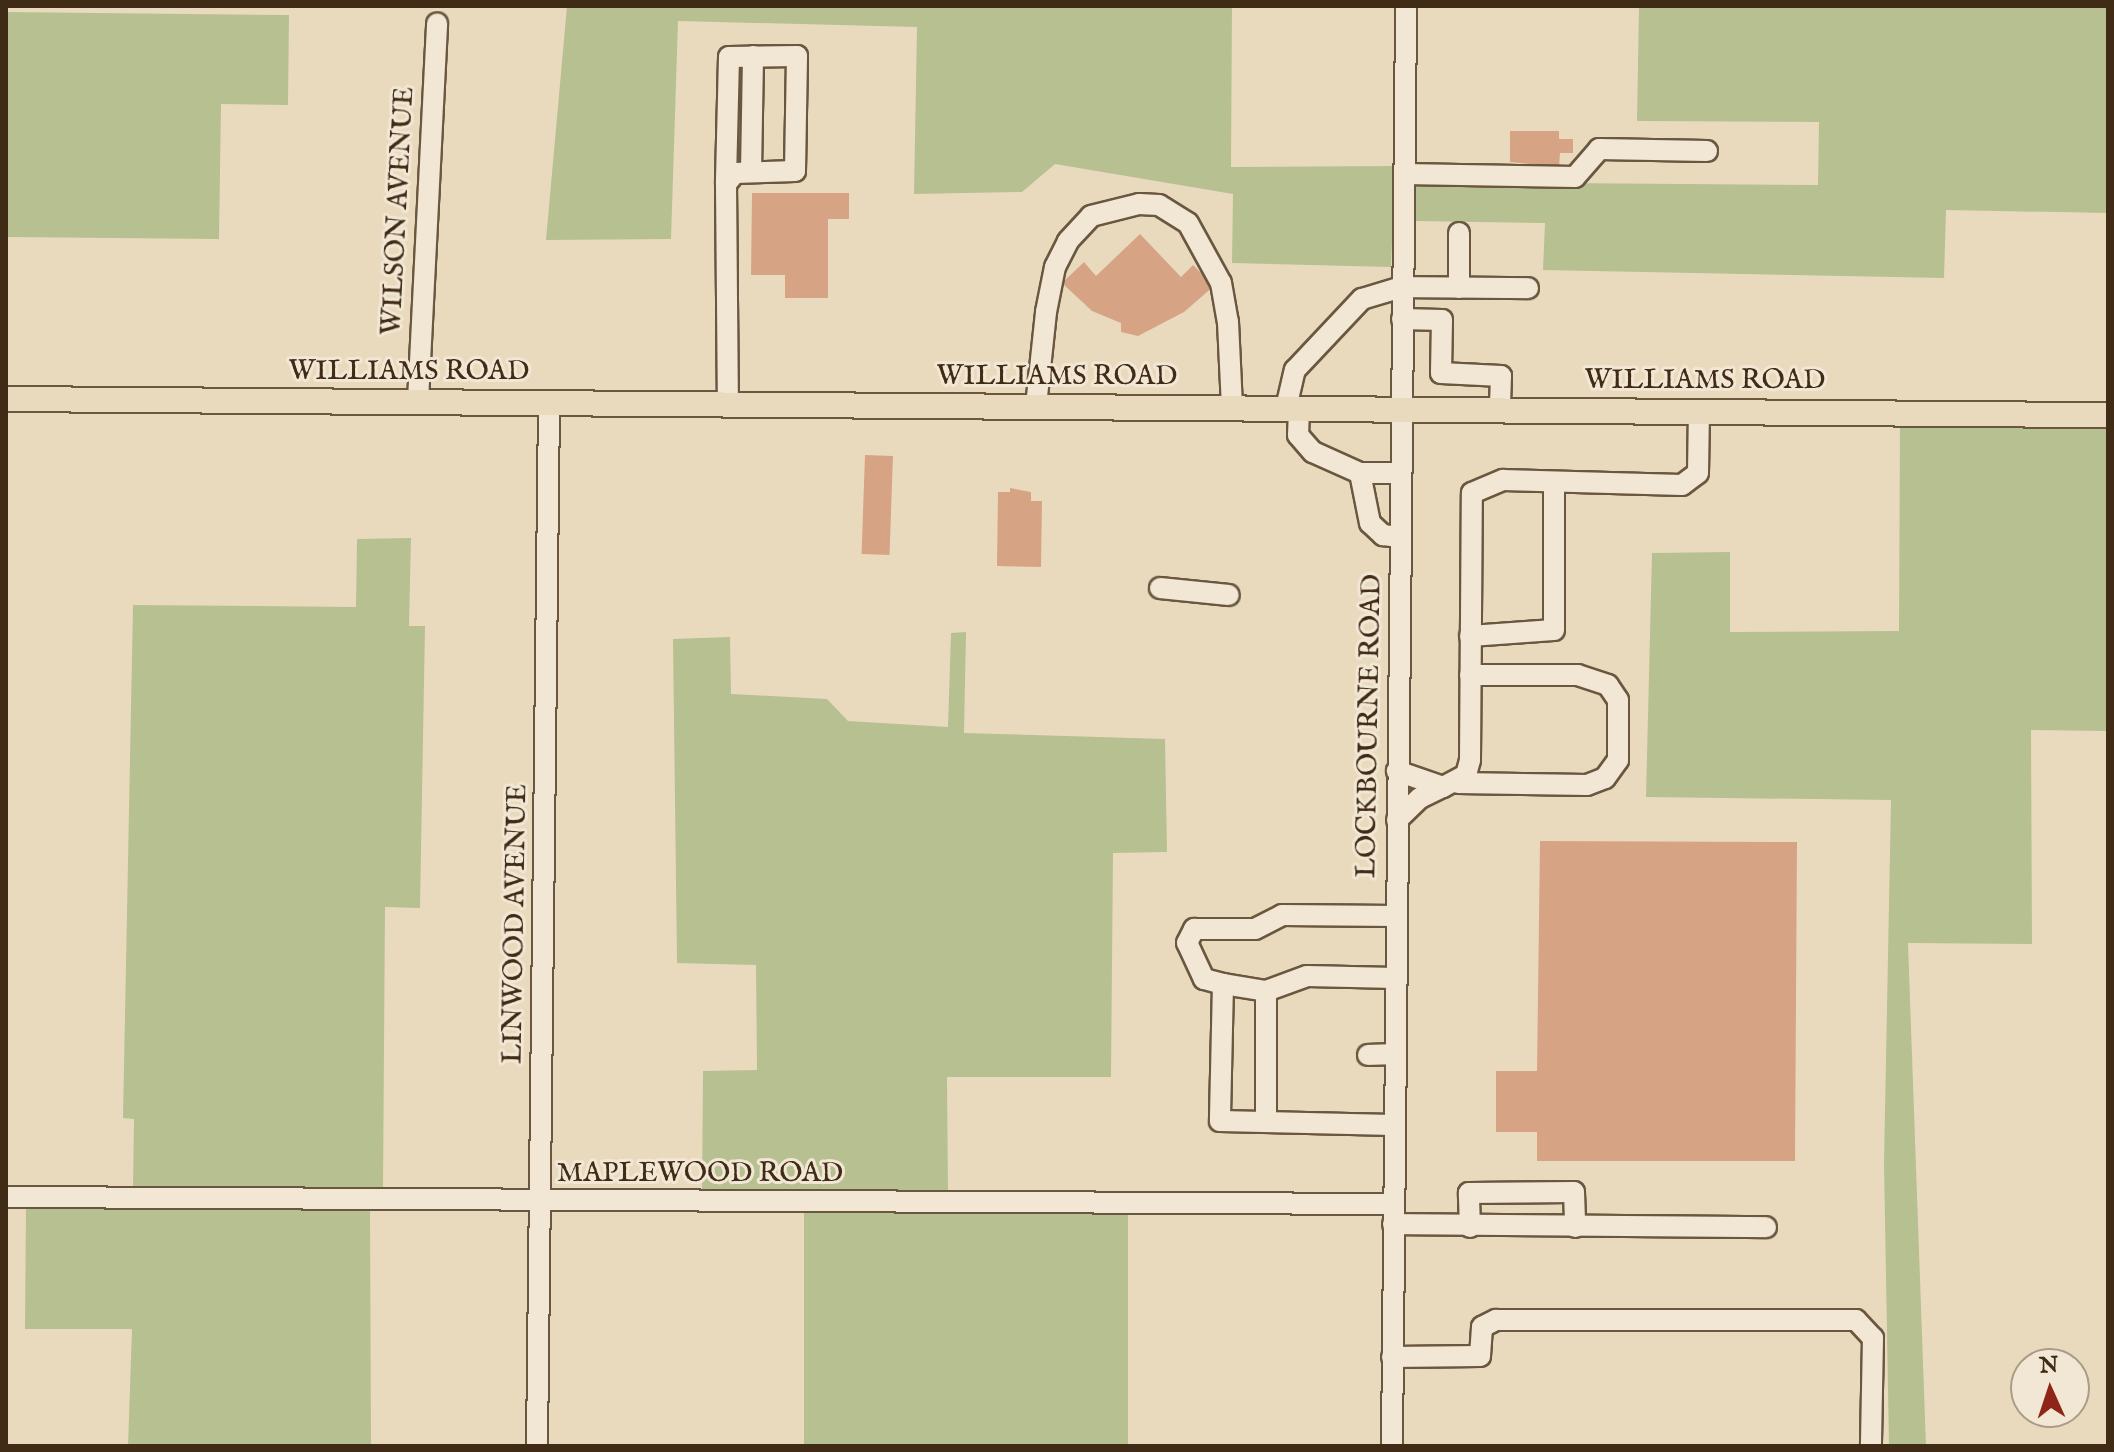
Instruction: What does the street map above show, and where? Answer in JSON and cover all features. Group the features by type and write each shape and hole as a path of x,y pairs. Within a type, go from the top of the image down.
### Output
{"main road":[{"name":"WILLIAMS ROAD","path":"6,399 2108,415"}],"street":[{"name":"LOCKBOURNE ROAD","path":"1392,1446 1406,6"},
{"name":"WILSON AVENUE","path":"418,401 437,23"},
{"path":"751,172 753,56"},
{"path":"726,184 735,173 795,171 797,56 729,57 726,184 728,404"},
{"path":"1404,174 1575,177 1599,149 1707,151"},
{"path":"1036,406 1046,312 1055,267 1068,241 1091,216 1139,204 1159,205 1188,223 1221,283 1228,322 1232,408"},
{"path":"1459,233 1459,288"},
{"path":"1400,473 1360,473 1301,445 1292,408 1295,370 1362,299 1402,287 1528,288"},
{"path":"1402,319 1442,320 1441,373 1501,376 1500,410"},
{"name":"LINWOOD AVENUE","path":"537,1446 549,403"},
{"path":"1397,820 1420,798 1451,785 1470,760 1472,493 1491,481 1659,486 1691,482 1698,473 1699,411"},
{"path":"1360,473 1370,523 1383,535 1400,537"},
{"path":"1470,636 1554,630 1554,482"},
{"path":"1160,588 1229,595"},
{"path":"1397,771 1451,785 1587,785 1605,778 1618,760 1618,700 1608,685 1578,675 1470,675"},
{"path":"1395,978 1307,976 1266,991 1223,984 1204,979 1187,943 1194,929 1255,929 1282,915 1396,916"},
{"path":"1223,984 1220,1121 1394,1125"},
{"path":"1266,991 1266,1122"},
{"path":"1368,1055 1395,1054"},
{"path":"1470,1227 1469,1193 1559,1192 1574,1192 1575,1227"},
{"name":"MAPLEWOOD ROAD","path":"6,1197 1393,1214 1470,1227 1766,1227"},
{"path":"1392,1357 1480,1356 1482,1327 1496,1320 1856,1320 1873,1338 1871,1446"}],"green space":[{"path":"567,6 1232,6 1231,167 1395,166 1391,267 1232,263 1233,194 1055,164 1022,192 914,194 917,27 678,21 671,239 546,240"},
{"path":"1639,6 2108,6 2108,213 1946,210 1944,278 1543,270 1545,223 1415,221 1416,182 1818,185 1819,122 1637,121"},
{"path":"6,12 289,15 288,105 221,104 219,239 6,237"},
{"path":"1900,420 2108,424 2108,731 2031,730 2032,944 1908,943 1926,1446 1889,1446 1884,1163 1891,800 1646,797 1652,553 1730,552 1730,632 1899,631"},
{"path":"411,538 409,626 425,626 420,908 385,907 383,1191 133,1190 134,1119 123,1118 133,605 356,607 357,539"},
{"path":"966,632 964,733 1165,739 1167,852 1113,853 1111,1077 947,1077 948,1195 702,1194 703,1071 757,1070 756,965 677,963 673,639 730,637 731,694 827,699 848,721 948,727 951,633"},
{"path":"26,1205 370,1207 371,1445 128,1446 132,1329 25,1329"},
{"path":"804,1211 1128,1211 1128,1446 804,1446"}],"building":[{"path":"1510,131 1559,131 1559,139 1573,139 1573,153 1560,153 1559,167 1510,162"},
{"path":"752,193 849,193 849,219 828,219 828,298 785,298 785,275 751,275"},
{"path":"1140,234 1181,277 1193,265 1214,286 1184,312 1138,336 1121,332 1121,323 1092,311 1062,283 1084,262 1096,276"},
{"path":"865,455 893,456 890,555 862,554"},
{"path":"1010,488 1031,492 1031,501 1042,501 1041,567 997,566 998,492 1010,492"},
{"path":"1540,841 1797,842 1795,1161 1537,1161 1537,1132 1496,1132 1496,1071 1537,1071"}]}
